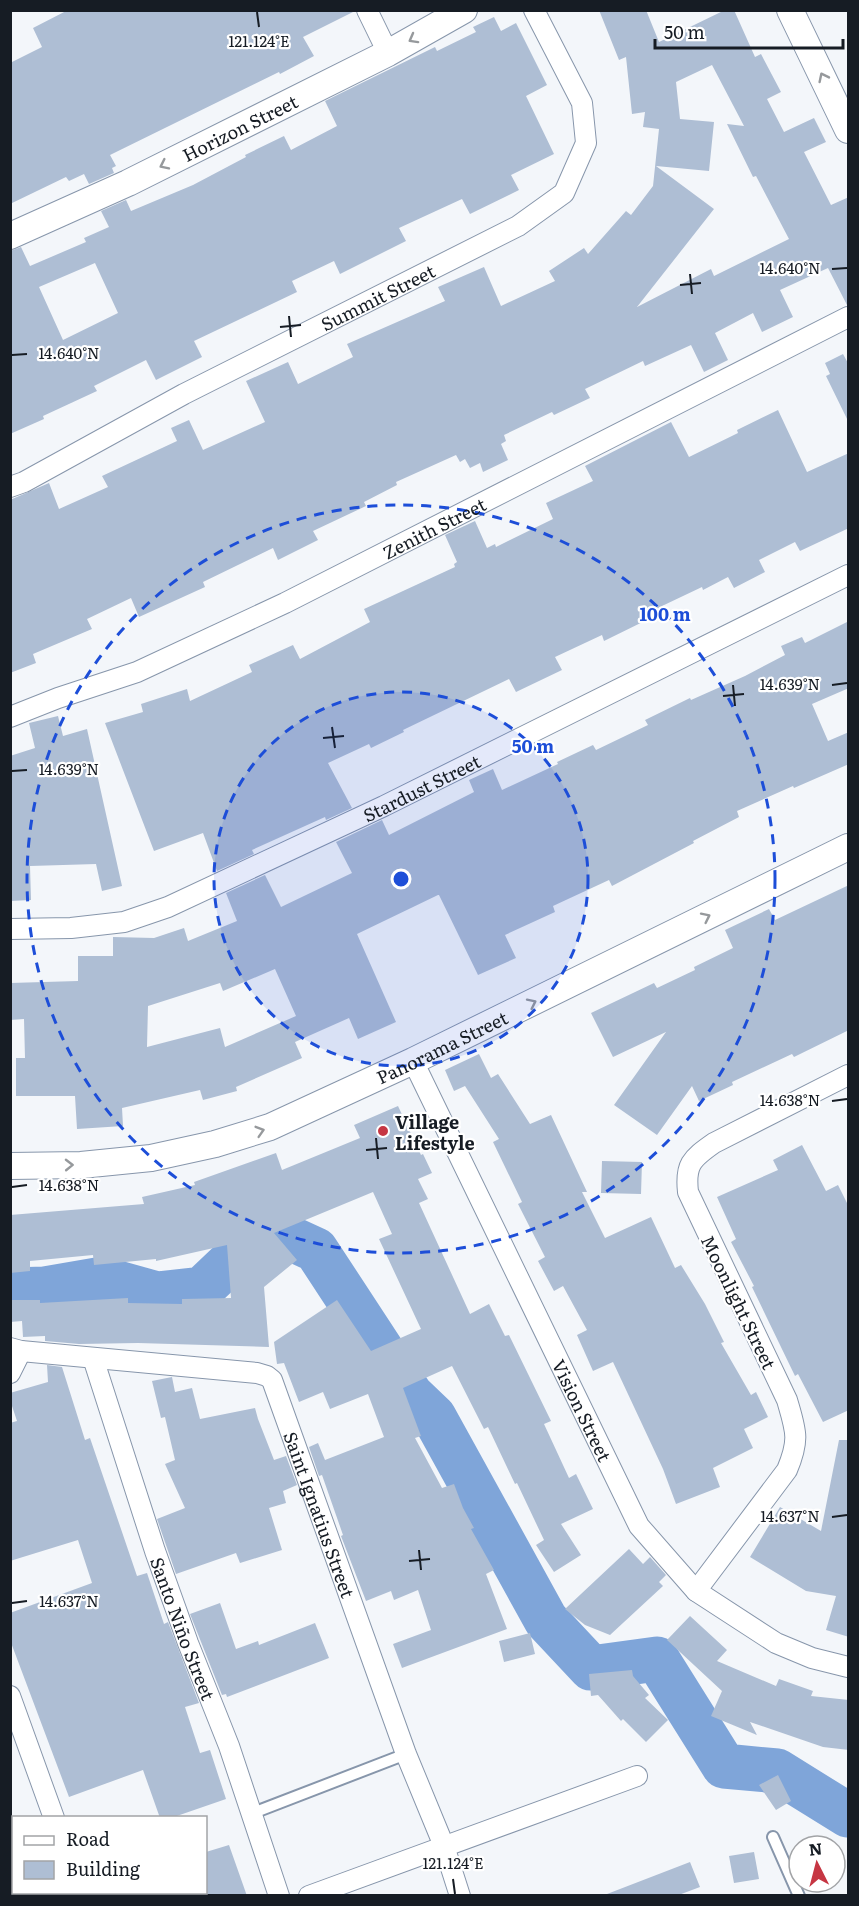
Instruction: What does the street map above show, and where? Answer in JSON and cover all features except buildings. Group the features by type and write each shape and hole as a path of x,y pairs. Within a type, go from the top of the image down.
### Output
{"street":[{"path":"367,10 388,53"},
{"name":"Horizon Street","path":"10,236 128,183 388,53 464,10"},
{"name":"Summit Street","path":"10,487 24,482 184,394 518,226 564,193 586,143 582,103 534,10"},
{"path":"790,10 849,129"},
{"name":"Zenith Street","path":"10,717 58,698 137,672 285,603 849,317"},
{"name":"Stardust Street","path":"10,929 71,928 124,922 168,907 384,806 849,575"},
{"name":"Panorama Street","path":"10,1166 81,1165 151,1158 215,1144 270,1127 413,1061 849,847"},
{"name":"Vision Street","path":"413,1061 639,1526 696,1591 776,1643 812,1658 849,1667"},
{"name":"Moonlight Street","path":"696,1591 787,1470 795,1453 797,1436 787,1400 688,1192 686,1175 695,1157 714,1143 847,1080"},
{"path":"10,1373 16,1349"},
{"name":"Saint Ignatius Street","path":"16,1349 257,1373 272,1380 406,1754 444,1846 460,1896"},
{"name":"Santo Niño Street","path":"93,1358 155,1551 229,1746 279,1896"},
{"path":"10,1696 53,1816"},
{"path":"309,1896 637,1776"}],"lane":[{"path":"253,1813 406,1754"},
{"path":"773,1837 799,1896"}],"waterway":[{"path":"10,1290 45,1289 103,1279 157,1294 202,1289 243,1250 279,1233 316,1250 411,1395 434,1417 546,1620 591,1668 657,1659 724,1766 777,1771 848,1815"}],"place":[{"name":"Village Lifestyle","path":"383,1131"}]}
